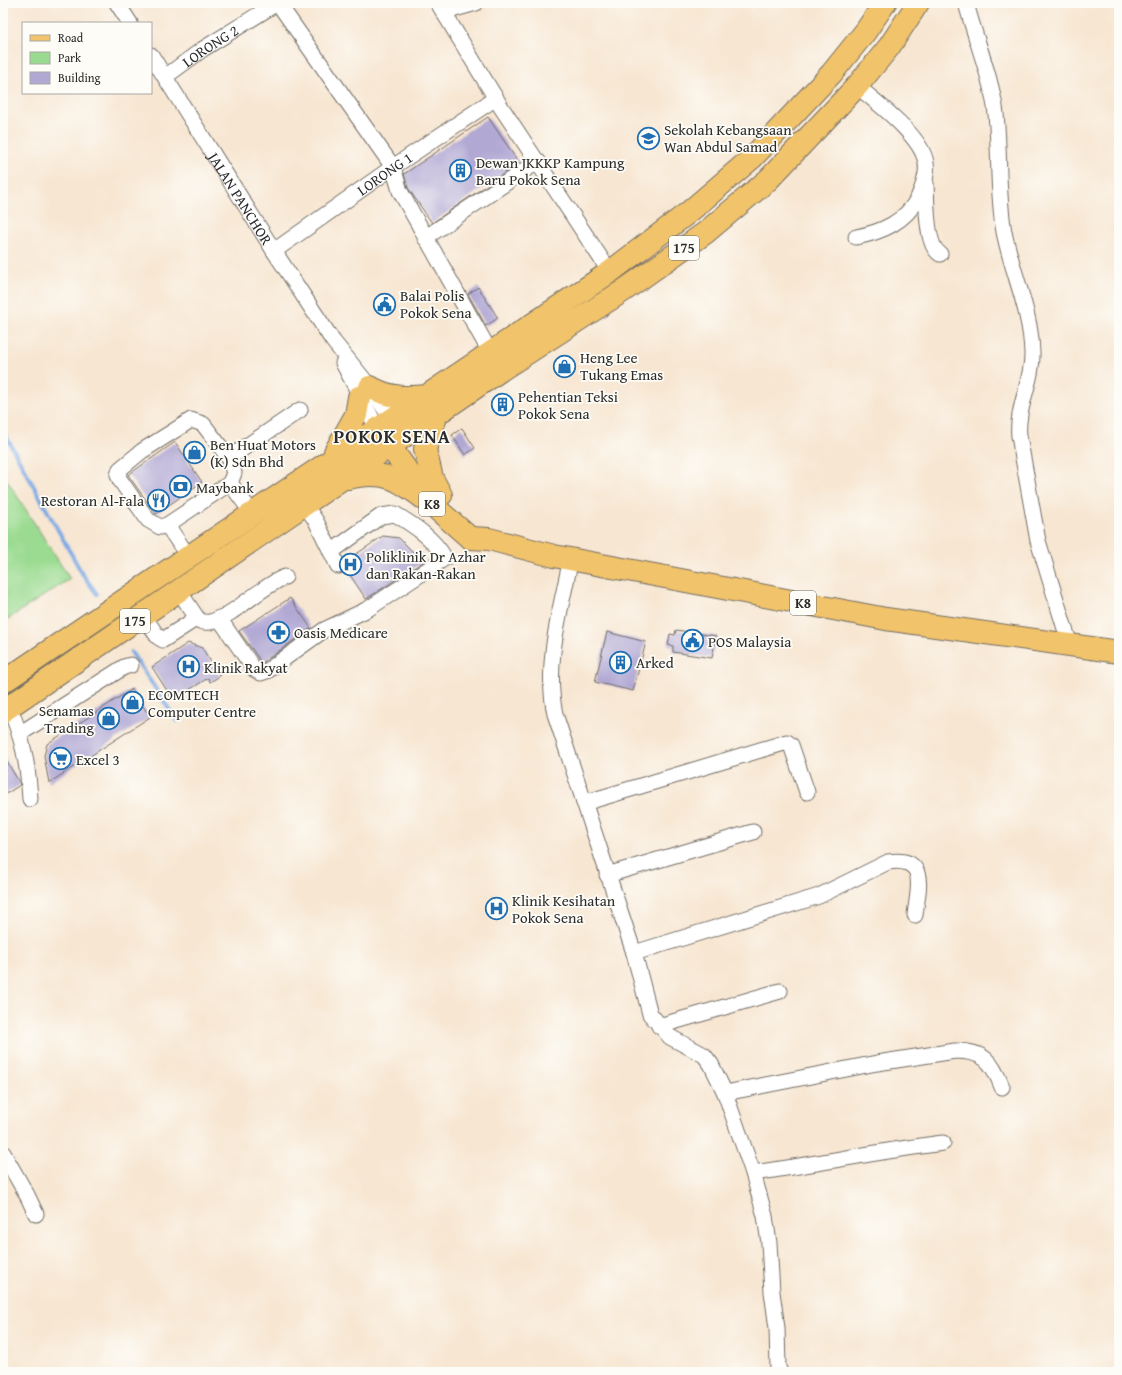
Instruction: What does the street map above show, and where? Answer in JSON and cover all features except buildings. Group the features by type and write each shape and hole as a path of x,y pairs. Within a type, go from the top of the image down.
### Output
{"main road":[{"name":"175","path":"6,709 396,443 432,405 490,352 610,272 689,212 752,158 832,73 865,32 885,3"},
{"name":"175","path":"3,682 384,423 432,405 623,291 705,233 768,180 857,86 889,47 918,3"},
{"path":"330,460 353,423 365,392 411,398 432,405 425,449 436,499"},
{"name":"K8","path":"384,423 396,443 436,499 470,538 489,539 539,552 886,619 1119,652"},
{"path":"344,479 370,474 394,478 436,499"}],"street":[{"path":"117,3 129,22"},
{"path":"278,3 393,167 400,191 490,352"},
{"name":"LORONG 2","path":"165,77 203,49 278,3"},
{"path":"476,3 441,8 496,98 610,272"},
{"path":"966,3 993,97 998,139 1000,199 1004,231 1031,335 1032,355 1018,423 1018,436 1038,541 1070,645"},
{"name":"JALAN PANCHOR","path":"152,57 384,423"},
{"path":"857,86 909,132 921,150 926,162 930,236 935,251 940,254"},
{"name":"LORONG 1","path":"274,251 393,167 496,98"},
{"path":"425,238 538,162"},
{"path":"856,237 882,230 907,214 912,209 926,178"},
{"path":"229,458 300,410"},
{"path":"191,420 203,424 229,458 234,473 230,482 167,525 160,527 148,520 118,475 120,469 142,451 191,420"},
{"path":"230,482 252,513"},
{"path":"305,505 316,521 338,566"},
{"path":"220,618 254,669 262,673 267,671 324,630 368,609 446,558 433,541 414,526 395,514 381,516 331,552"},
{"path":"167,525 188,556"},
{"path":"572,558 553,653 552,697 555,714 634,953 650,1014 670,1037 704,1055 711,1064 725,1093 754,1173 766,1216 777,1328 778,1368 780,1372"},
{"path":"179,591 197,618 200,621 206,622 220,618 285,577"},
{"path":"143,615 158,637 163,640 197,618"},
{"path":"21,733 124,667 131,665"},
{"path":"6,709 21,733 27,766 30,798"},
{"path":"584,803 787,742 792,745 807,792"},
{"path":"607,875 753,832"},
{"path":"634,953 819,896 888,862 900,860 914,867 919,876 915,915"},
{"path":"659,1026 780,991"},
{"path":"725,1093 876,1063 955,1051 967,1051 988,1059 996,1070 1002,1087"},
{"path":"754,1173 817,1164 850,1156 893,1149 943,1143"},
{"path":"3,1153 36,1214"}],"green space":[{"path":"3,474 70,579 3,622"}],"waterway":[{"path":"3,431 83,575 97,594"},
{"path":"131,652 177,721"}],"place":[{"name":"Sekolah Kebangsaan Wan Abdul Samad","path":"649,138"},
{"name":"Dewan JKKKP Kampung Baru Pokok Sena","path":"460,171"},
{"name":"Balai Polis Pokok Sena","path":"384,304"},
{"name":"Heng Lee Tukang Emas","path":"565,366"},
{"name":"Pehentian Teksi Pokok Sena","path":"503,405"},
{"name":"Ben Huat Motors (K) Sdn Bhd","path":"195,453"},
{"name":"Maybank","path":"180,487"},
{"name":"Restoran Al-Fala","path":"159,500"},
{"name":"Poliklinik Dr Azhar dan Rakan-Rakan","path":"351,565"},
{"name":"Oasis Medicare","path":"279,632"},
{"name":"POS Malaysia","path":"692,641"},
{"name":"Arked","path":"620,662"},
{"name":"Klinik Rakyat","path":"188,667"},
{"name":"ECOMTECH Computer Centre","path":"133,703"},
{"name":"Senamas Trading","path":"109,719"},
{"name":"Excel 3","path":"61,759"},
{"name":"Klinik Kesihatan Pokok Sena","path":"497,909"}],"district":[{"name":"POKOK SENA","path":"392,436"}]}
